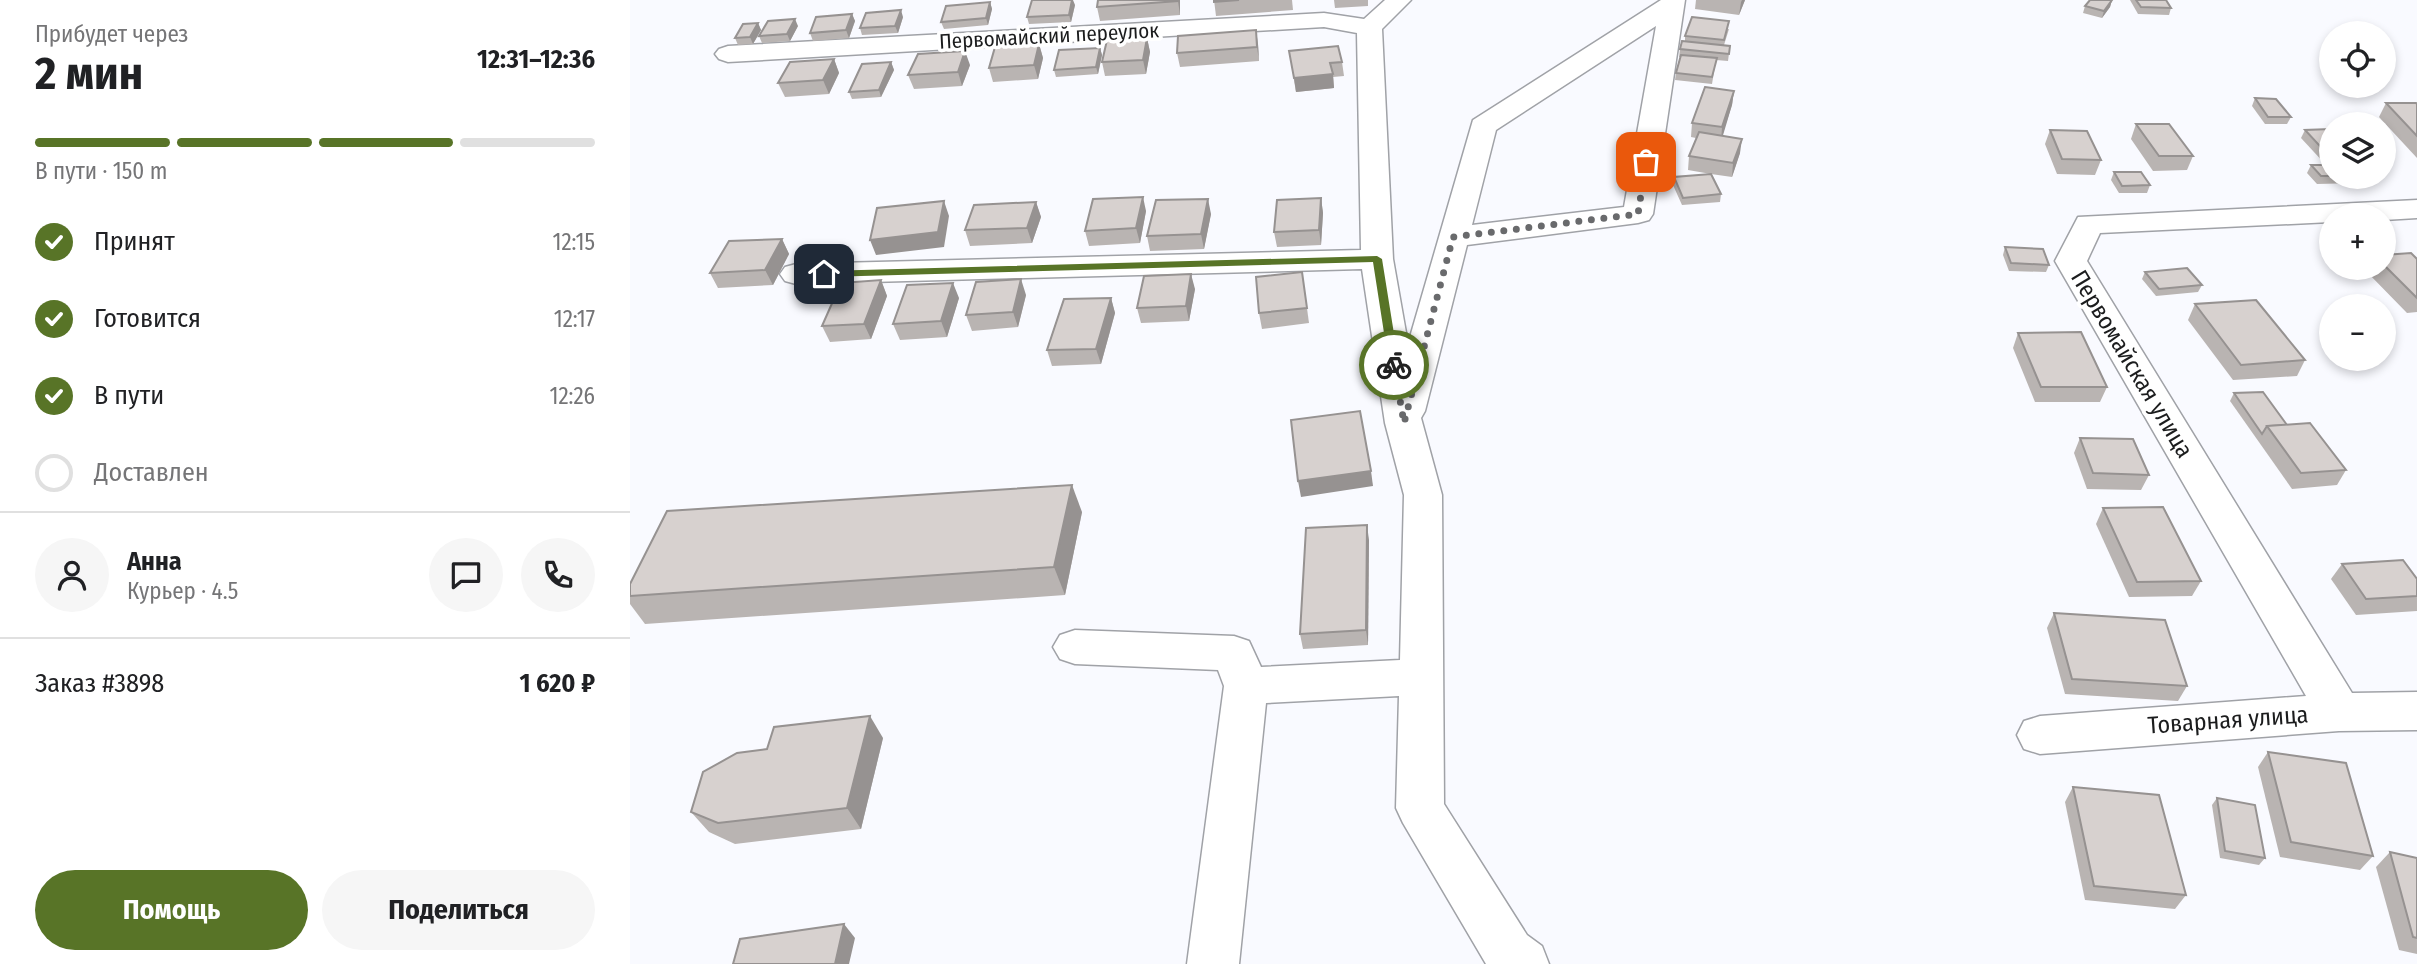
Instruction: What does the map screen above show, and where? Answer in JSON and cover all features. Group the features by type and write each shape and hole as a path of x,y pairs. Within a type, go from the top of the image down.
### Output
{"street":[{"path":"1399,0 1369,27 1377,259 1404,423 1423,495 1419,677 1420,808 1508,953 1523,964"},
{"path":"1453,237 1638,214 1672,3"},
{"path":"1404,423 1483,126 1672,3"},
{"name":"Первомайский переулок","path":"728,54 1324,20 1369,27"},
{"name":"Первомайская улица","path":"2339,712 2071,261 2089,224 2417,209"},
{"path":"796,274 1377,259"},
{"path":"1075,647 1234,653 1246,686 1213,964"},
{"path":"1246,686 1419,677"},
{"name":"Товарная улица","path":"2040,735 2339,712 2417,711"}],"building":[{"path":"1032,0 1072,0 1069,15 1027,17"},
{"path":"1098,0 1178,0 1178,1 1097,7"},
{"path":"2090,0 2112,0 2104,11 2085,6"},
{"path":"2136,0 2166,0 2171,8 2141,7"},
{"path":"990,2 986,18 941,22 946,6"},
{"path":"901,10 895,26 860,28 866,13"},
{"path":"852,14 846,30 810,33 816,17"},
{"path":"1692,17 1729,21 1724,40 1685,36"},
{"path":"795,19 787,34 759,36 768,21"},
{"path":"758,23 750,37 735,38 743,24"},
{"path":"1256,30 1257,47 1177,53 1178,36"},
{"path":"1147,38 1143,60 1102,62 1107,40"},
{"path":"1682,41 1730,46 1729,54 1680,49"},
{"path":"1039,44 1034,65 989,68 995,47"},
{"path":"1338,46 1342,62 1330,63 1333,74 1294,78 1289,51"},
{"path":"1100,48 1096,67 1054,70 1059,50"},
{"path":"965,51 958,72 908,75 918,54"},
{"path":"1681,55 1717,58 1712,77 1676,73"},
{"path":"834,59 823,80 778,83 790,62"},
{"path":"891,62 879,90 849,92 862,64"},
{"path":"1705,87 1734,91 1722,127 1692,123"},
{"path":"2255,98 2276,99 2291,117 2268,117"},
{"path":"2386,103 2417,104 2417,136 2396,112"},
{"path":"2136,124 2169,124 2193,156 2159,156"},
{"path":"2319,129 2319,145 2305,130"},
{"path":"2050,130 2087,131 2101,160 2062,159"},
{"path":"1699,132 1742,139 1733,163 1689,156"},
{"path":"2311,165 2319,165 2319,174"},
{"path":"2114,172 2141,172 2150,185 2122,186"},
{"path":"1711,174 1721,194 1683,198 1674,177"},
{"path":"1143,197 1136,228 1085,231 1093,199"},
{"path":"1321,198 1319,230 1274,232 1277,200"},
{"path":"1208,199 1201,234 1147,236 1156,200"},
{"path":"944,201 938,232 870,240 877,208"},
{"path":"1036,202 1027,228 965,230 974,205"},
{"path":"782,239 765,270 710,273 729,241"},
{"path":"2005,247 2043,249 2049,265 2011,263"},
{"path":"2411,253 2417,259 2417,298 2396,277 2396,254"},
{"path":"2187,268 2202,285 2159,289 2145,272"},
{"path":"1302,272 1307,308 1259,313 1256,277"},
{"path":"1191,274 1186,306 1137,308 1144,276"},
{"path":"1021,279 1013,312 966,315 976,282"},
{"path":"881,280 864,324 822,326 841,283"},
{"path":"953,283 941,321 893,324 907,285"},
{"path":"1111,298 1096,349 1047,350 1064,299"},
{"path":"2256,300 2305,360 2241,365 2195,304"},
{"path":"2081,332 2107,387 2041,387 2018,333"},
{"path":"2263,392 2287,425 2267,426 2262,434 2234,393"},
{"path":"1360,411 1371,471 1298,481 1291,420"},
{"path":"2310,423 2346,470 2301,473 2267,426"},
{"path":"2080,438 2133,439 2149,475 2093,473"},
{"path":"1072,485 1054,567 630,596 630,584 667,511"},
{"path":"2163,507 2201,581 2137,582 2103,508"},
{"path":"1367,525 1366,630 1300,634 1306,528"},
{"path":"2403,560 2417,579 2417,596 2366,599 2342,564"},
{"path":"2054,613 2165,620 2187,686 2072,679"},
{"path":"870,716 847,808 718,823 691,812 703,772 737,753 767,749 774,727"},
{"path":"2268,752 2346,763 2373,856 2291,842"},
{"path":"2073,787 2159,795 2186,895 2094,886"},
{"path":"2217,798 2255,805 2265,858 2225,851"},
{"path":"2390,852 2417,858 2417,938 2413,937"},
{"path":"844,924 835,964 733,964 740,939"}],"way so far":[{"path":"1394,365 1404,423 1453,237 1638,214 1646,162"}],"route":[{"path":"824,274 1377,259 1394,365"}]}
